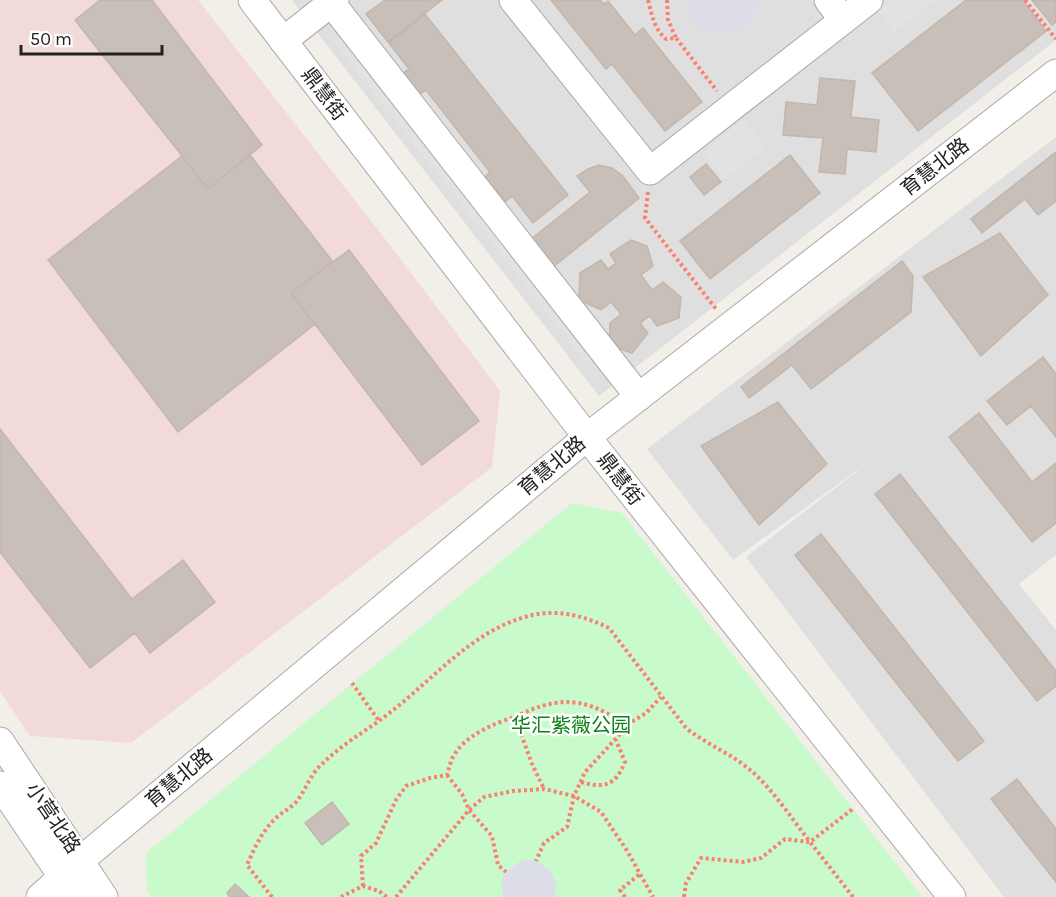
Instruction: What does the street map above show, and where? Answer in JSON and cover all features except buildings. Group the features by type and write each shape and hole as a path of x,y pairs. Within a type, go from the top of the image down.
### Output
{"street":[{"name":"鼎慧街","path":"252,0 587,437 951,897"},
{"path":"513,0 650,171 730,108 835,10 868,0"},
{"path":"279,35 327,1 639,397"},
{"name":"育慧北路","path":"40,897 73,878 587,437 1056,73"},
{"name":"小营北路","path":"0,741 73,878"},
{"name":"小营北路","path":"0,785 73,878 104,897"}],"path":[{"path":"648,0 654,24 659,33 666,39 676,38"},
{"path":"667,0 668,20 676,38 730,108"},
{"path":"1025,0 1056,39"},
{"path":"650,171 645,218 729,327"},
{"path":"272,897 247,865 257,843 274,819 297,801 318,767 379,721 462,650 503,625 525,616 545,613 569,614 592,619 609,628 686,728 702,741 726,752 750,770 780,804 852,897"},
{"path":"352,684 379,721"},
{"path":"622,728 646,713 661,697"},
{"path":"447,775 454,755 475,734 494,723 553,702 588,704 604,710 620,721 623,731 595,759 580,782 567,826 544,843 536,861"},
{"path":"516,717 532,764 544,789"},
{"path":"580,782 602,786 613,782 620,774 625,762 616,740"},
{"path":"447,775 462,794 469,810 492,836 498,865 506,872"},
{"path":"363,886 361,856 376,843 396,800 406,786 447,775"},
{"path":"396,897 469,810 483,797 513,791 544,789 574,796 601,812 626,849 653,897"},
{"path":"684,897 686,882 701,858 743,862 761,858 785,838 810,842 853,809"},
{"path":"625,897 620,890 640,874"},
{"path":"341,897 363,886 379,891 387,897"}],"shaded area":[{"path":"0,0 198,0 386,240 500,391 492,467 131,743 30,736 0,691"},
{"path":"292,0 1056,0 1056,40 599,396"},
{"path":"683,0 759,0 759,3 755,15 747,26 736,33 724,36 710,35 699,29 689,19"},
{"path":"889,0 936,0 894,32 877,9"},
{"path":"348,29 601,351 586,363 333,41"},
{"path":"744,119 766,147 724,180 703,152"},
{"path":"1056,137 1056,555 1019,584 1056,630 1056,897 1004,897 746,557 874,458 733,560 647,449"},
{"path":"536,861 550,870 556,884 555,897 503,897 502,879 506,872 519,862"}],"green space":[{"name":"华汇紫薇公园","path":"572,503 622,513 922,897 151,897 147,890 146,853"}]}
